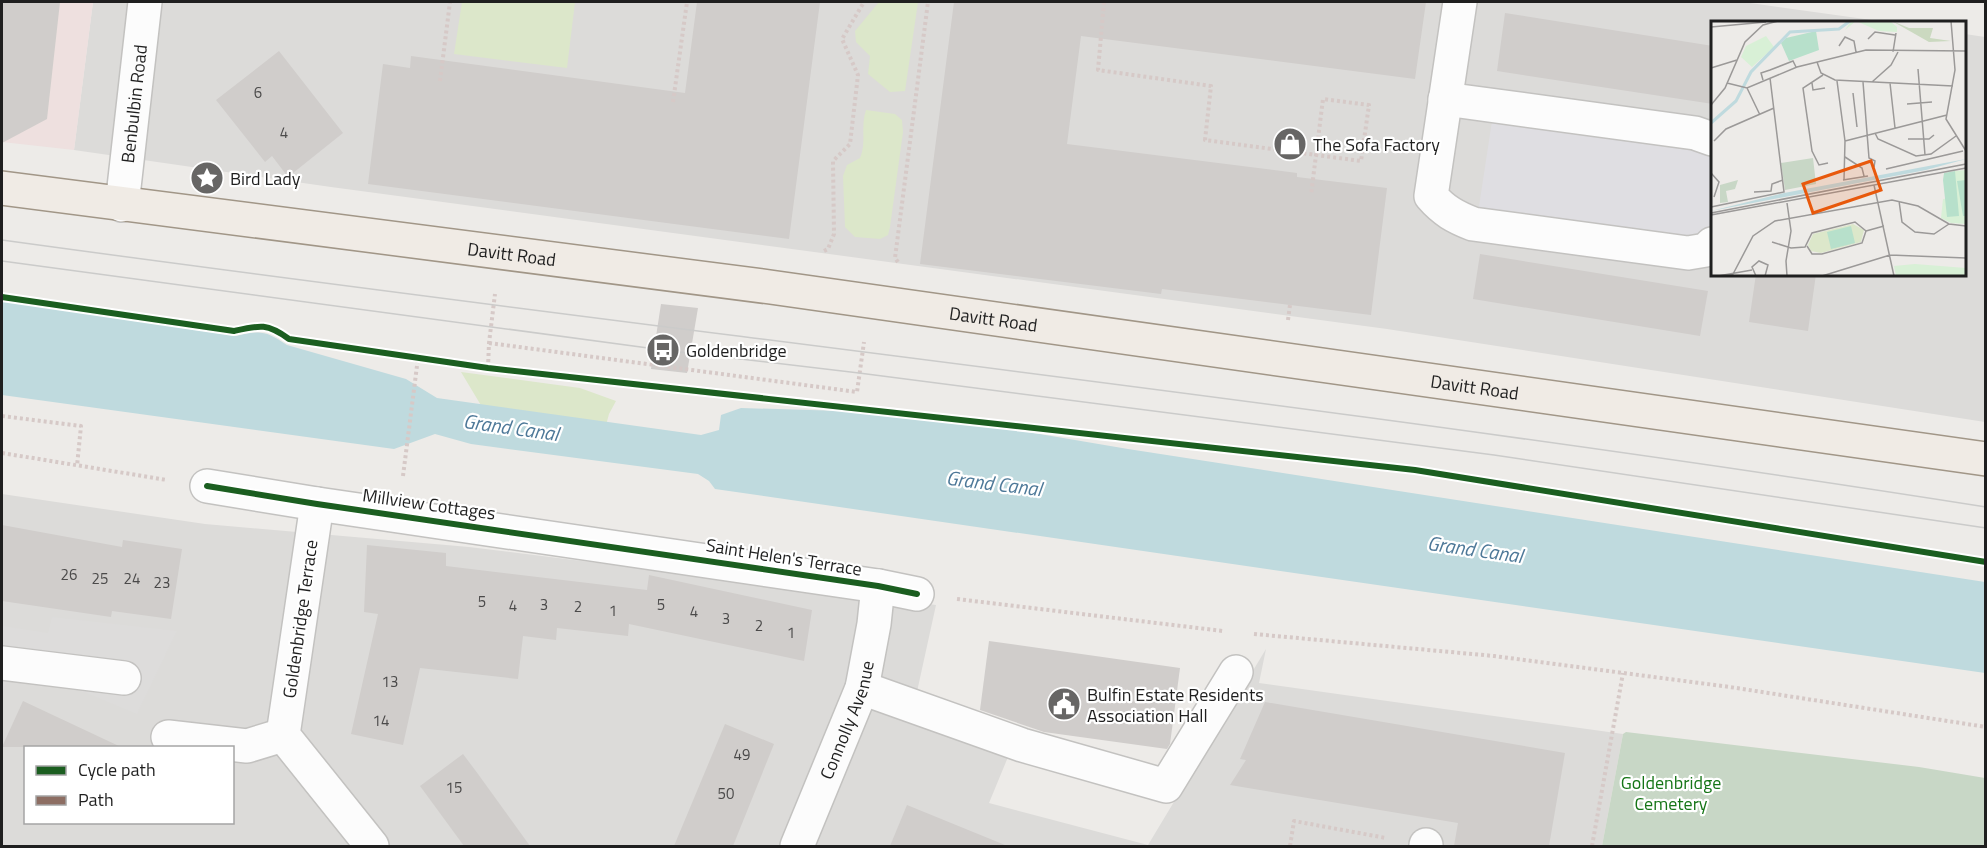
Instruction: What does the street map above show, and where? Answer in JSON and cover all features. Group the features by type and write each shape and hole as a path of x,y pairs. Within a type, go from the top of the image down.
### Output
{"main road":[{"name":"Davitt Road","path":"2,188 900,305 1986,459"}],"street":[{"name":"Benbulbin Road","path":"122,205 145,2"},
{"path":"1460,2 1431,196 1440,207 1452,216 1473,224 1688,254 1706,250 1711,246"},
{"path":"1445,99 1695,134 1711,138"},
{"name":"Millview Cottages","path":"207,486 316,504 647,551"},
{"name":"Goldenbridge Terrace","path":"283,735 316,504"},
{"name":"Saint Helen's Terrace","path":"647,551 917,594"},
{"name":"Connolly Avenue","path":"797,846 862,688 874,624 878,586"},
{"path":"2,663 124,678"},
{"path":"862,688 1022,745 1166,786 1236,672"},
{"path":"168,737 247,746 283,735 372,846"}],"path":[{"path":"440,81 450,2"},
{"path":"674,102 687,2"},
{"path":"818,254 828,249 834,234 833,161 850,144 858,75 842,39 864,2"},
{"path":"900,264 895,258 928,2"},
{"path":"1104,2 1098,70 1211,86 1205,140 1315,155 1361,161 1369,105 1323,99 1315,155 1311,195"},
{"path":"488,368 499,252"},
{"path":"489,343 857,392 865,336"},
{"path":"406,357 430,360"},
{"path":"402,480 418,358"},
{"path":"476,366 499,369"},
{"path":"2,417 81,426 77,466"},
{"path":"2,453 207,486"},
{"path":"917,594 1230,632"},
{"path":"1252,634 1494,656 1730,687 1986,727"},
{"path":"1592,846 1623,673"},
{"path":"1290,846 1294,821 1426,846"}],"shaded area":[{"path":"2,2 93,2 74,150 2,142"},
{"path":"93,2 1743,2 1879,21 1711,21 1711,276 1966,276 1966,34 1985,37 1985,422 1387,329 331,187 74,150"},
{"path":"1492,121 1701,152 1711,157 1711,227 1704,236 1695,239 1478,213"},
{"path":"2,494 205,524 469,547 936,605 911,719 1008,757 989,803 1148,845 1266,649 1259,683 1623,734 1602,846 2,846"},
{"path":"52,617 177,631 137,714 36,672 11,670 2,695 2,626 48,633"}],"green space":[{"path":"462,2 575,2 567,68 454,54"},
{"path":"879,2 918,2 905,91 890,92 868,74 870,56 856,42 855,31"},
{"path":"866,110 895,114 902,120 903,132 890,227 888,235 880,239 855,237 845,227 843,176 847,165 860,158"},
{"path":"461,372 580,388 616,401 605,429 485,412"},
{"name":"Goldenbridge Cemetery","path":"1626,732 1919,767 1985,778 1985,846 1602,846 1623,734"}],"water":[{"name":"Grand Canal","path":"2,301 236,336 263,333 287,345 406,379 437,398 701,435 719,430 721,415 741,408 842,411 974,423 1985,582 1985,673 715,489 709,481 698,474 471,444 435,434 394,449 2,395"}],"building":[{"path":"2,2 60,2 47,119 2,143"},
{"path":"697,2 820,2 789,239 368,184 383,64 410,68 411,56 685,93"},
{"path":"954,2 1426,2 1415,79 1081,36 1067,144 1297,173 1297,177 1387,188 1371,315 1162,289 1161,294 920,264"},
{"path":"1505,13 1711,46 1711,104 1497,71"},
{"path":"279,51 343,133 288,177 272,156 265,162 216,100"},
{"path":"1480,254 1708,291 1700,336 1473,299"},
{"path":"1756,276 1816,276 1808,331 1749,322"},
{"path":"661,304 698,308 687,373 651,369"},
{"path":"2,525 122,547 123,540 182,549 171,619 112,611 111,617 2,601"},
{"path":"367,545 446,553 446,566 647,590 649,575 812,610 804,661 629,624 628,636 557,628 556,640 523,636 518,679 420,668 403,745 351,734 378,614 364,612"},
{"path":"989,641 1180,668 1170,744 1167,749 1044,732 980,710"},
{"path":"23,701 119,746 24,746 2,747"},
{"path":"1265,702 1565,753 1549,846 1454,846 1458,823 1230,785 1246,760 1240,759"},
{"path":"725,724 774,744 733,846 674,846"},
{"path":"463,754 530,846 464,846 420,786"},
{"path":"907,805 1005,845 1005,846 890,846"}],"tram line":[{"path":"2,240 1491,434 1986,507"},
{"path":"2,261 663,350 1494,455 1986,528"}],"cycle path":[{"path":"2,297 234,331 263,327 275,330 289,339 488,368 1415,470 1986,562"},
{"path":"207,486 878,586 917,594"}],"place":[{"name":"The Sofa Factory","path":"1290,144"},
{"name":"Bird Lady","path":"207,178"},
{"name":"Goldenbridge","path":"663,350"},
{"name":"Bulfin Estate Residents Association Hall","path":"1064,704"}]}
